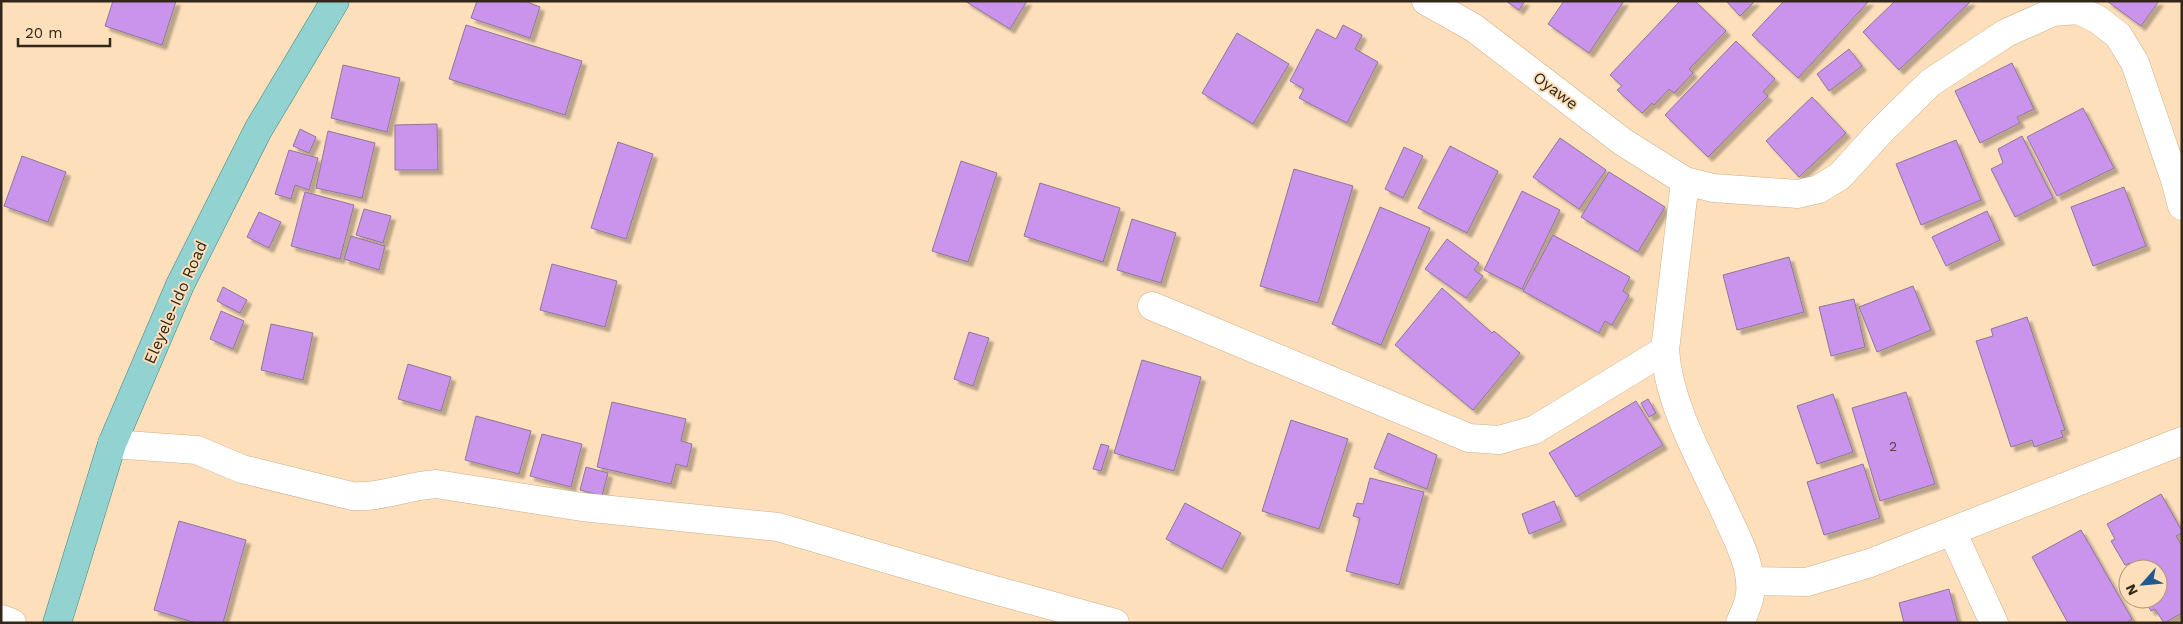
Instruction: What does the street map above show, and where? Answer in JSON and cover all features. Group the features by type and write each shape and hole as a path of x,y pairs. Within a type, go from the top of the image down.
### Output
{"main road":[{"name":"Eleyele-Ido Road","path":"57,623 112,444 180,285 258,130 335,1"}],"street":[{"name":"Oyawe","path":"1426,1 1474,28 1624,142 1685,181 1713,188 1798,194 1819,189 1840,176 1880,132 1930,83 2006,33 2050,7 2078,10 2097,19 2118,35 2135,63 2182,206"},
{"path":"1685,181 1665,350 1666,369 1674,399 1742,549 1750,581 1748,605 1740,623"},
{"path":"1152,306 1469,438 1499,440 1534,430 1665,350"},
{"path":"1750,581 1807,582 1870,563 2182,440"},
{"path":"112,444 196,450 242,469 352,496 368,497 414,486 436,484 582,507 778,527 968,583 1115,623"},
{"path":"1952,531 1994,623"},
{"path":"1,619 12,623"}],"building":[{"path":"113,1 176,1 162,45 105,26"},
{"path":"477,1 525,1 540,7 530,38 471,18"},
{"path":"965,1 1027,1 1010,29"},
{"path":"1506,1 1525,1 1519,10"},
{"path":"1564,1 1624,1 1589,53 1548,24"},
{"path":"1680,1 1695,1 1726,31 1689,69 1693,73 1674,93 1669,89 1654,105 1652,103 1642,113 1617,90 1622,86 1610,75"},
{"path":"1726,1 1755,1 1740,16"},
{"path":"1784,1 1869,1 1798,78 1752,35"},
{"path":"1895,1 1971,1 1899,70 1863,32"},
{"path":"2107,1 2159,1 2141,26"},
{"path":"466,25 582,61 565,115 449,79"},
{"path":"1343,25 1362,35 1355,49 1378,62 1347,123 1299,98 1304,89 1290,81 1317,29 1336,39"},
{"path":"1237,33 1289,64 1253,124 1202,93"},
{"path":"1736,41 1775,79 1763,92 1768,96 1708,157 1665,115"},
{"path":"1849,49 1862,66 1829,91 1817,74"},
{"path":"2012,63 2034,109 2017,117 2020,123 1980,143 1955,91"},
{"path":"343,65 400,78 387,132 331,118"},
{"path":"1812,97 1846,133 1799,177 1766,141"},
{"path":"2083,108 2114,168 2057,196 2027,137"},
{"path":"437,124 438,170 395,170 395,125"},
{"path":"300,129 316,137 309,153 293,146"},
{"path":"328,131 375,143 362,198 316,188"},
{"path":"2022,136 2053,198 2015,217 1991,169 2003,163 1998,149"},
{"path":"1560,138 1606,170 1579,209 1533,177"},
{"path":"1956,140 1981,200 1921,225 1896,164"},
{"path":"618,142 653,154 626,239 591,228"},
{"path":"1450,146 1498,171 1467,233 1418,208"},
{"path":"1404,147 1423,156 1403,198 1385,189"},
{"path":"289,150 318,158 309,190 295,185 291,199 275,194"},
{"path":"22,156 66,172 48,222 4,206"},
{"path":"961,161 997,173 968,262 932,251"},
{"path":"1294,169 1353,186 1318,303 1260,286"},
{"path":"1609,172 1665,207 1638,252 1581,217"},
{"path":"1040,183 1120,208 1103,262 1024,236"},
{"path":"2124,187 2146,246 2093,266 2071,207"},
{"path":"1522,191 1560,210 1522,289 1484,270"},
{"path":"305,192 354,205 340,259 291,246"},
{"path":"1380,207 1430,228 1381,345 1332,324"},
{"path":"364,209 391,216 383,243 356,235"},
{"path":"1987,211 2000,240 1946,266 1932,237"},
{"path":"259,212 281,222 269,248 247,237"},
{"path":"1132,219 1176,233 1161,283 1117,270"},
{"path":"1553,235 1630,277 1623,291 1629,295 1612,325 1605,321 1599,333 1523,291"},
{"path":"351,236 385,246 379,270 344,259"},
{"path":"1447,239 1479,263 1474,270 1483,276 1466,298 1425,269"},
{"path":"1789,257 1804,312 1737,330 1723,275"},
{"path":"552,264 617,281 605,327 540,310"},
{"path":"1913,286 1931,330 1877,352 1859,307"},
{"path":"223,287 247,300 240,313 217,301"},
{"path":"1442,288 1492,333 1494,331 1520,353 1473,410 1395,345"},
{"path":"1854,299 1865,347 1831,356 1819,307"},
{"path":"221,311 244,321 233,349 210,339"},
{"path":"2027,317 2065,430 2061,431 2063,437 2034,447 2032,440 2011,447 1976,341 1993,336 1991,329"},
{"path":"271,324 313,333 303,380 261,370"},
{"path":"969,332 989,338 973,386 954,379"},
{"path":"1142,360 1201,377 1174,471 1114,453"},
{"path":"408,364 451,377 441,411 398,399"},
{"path":"1906,392 1935,484 1880,501 1852,408"},
{"path":"1833,394 1853,452 1817,464 1797,406"},
{"path":"1648,399 1656,413 1649,417 1641,403"},
{"path":"1636,401 1663,445 1576,497 1549,453"},
{"path":"612,402 686,419 681,441 692,444 687,467 676,464 671,484 597,467"},
{"path":"476,416 531,431 519,474 465,460"},
{"path":"1291,420 1348,439 1319,529 1262,511"},
{"path":"1388,433 1437,455 1427,489 1374,468"},
{"path":"542,434 582,444 571,487 530,476"},
{"path":"1101,444 1109,446 1101,471 1093,469"},
{"path":"1863,464 1880,518 1824,535 1807,482"},
{"path":"586,467 608,473 602,496 580,490"},
{"path":"1370,478 1424,492 1399,585 1346,571 1360,518 1353,516 1357,503 1363,504"},
{"path":"2161,494 2182,531 2182,533 2176,536 2182,546 2182,613 2164,623 2155,609 2168,609 2168,559 2122,559 2111,541 2115,539 2107,524"},
{"path":"1554,501 1562,521 1529,534 1522,514"},
{"path":"1185,503 1241,533 1222,569 1166,539"},
{"path":"179,521 246,540 223,623 196,623 154,610"},
{"path":"2081,530 2118,595 2118,609 2126,609 2132,619 2126,623 2068,623 2032,557"},
{"path":"1949,589 1958,623 1904,623 1899,603"}]}
